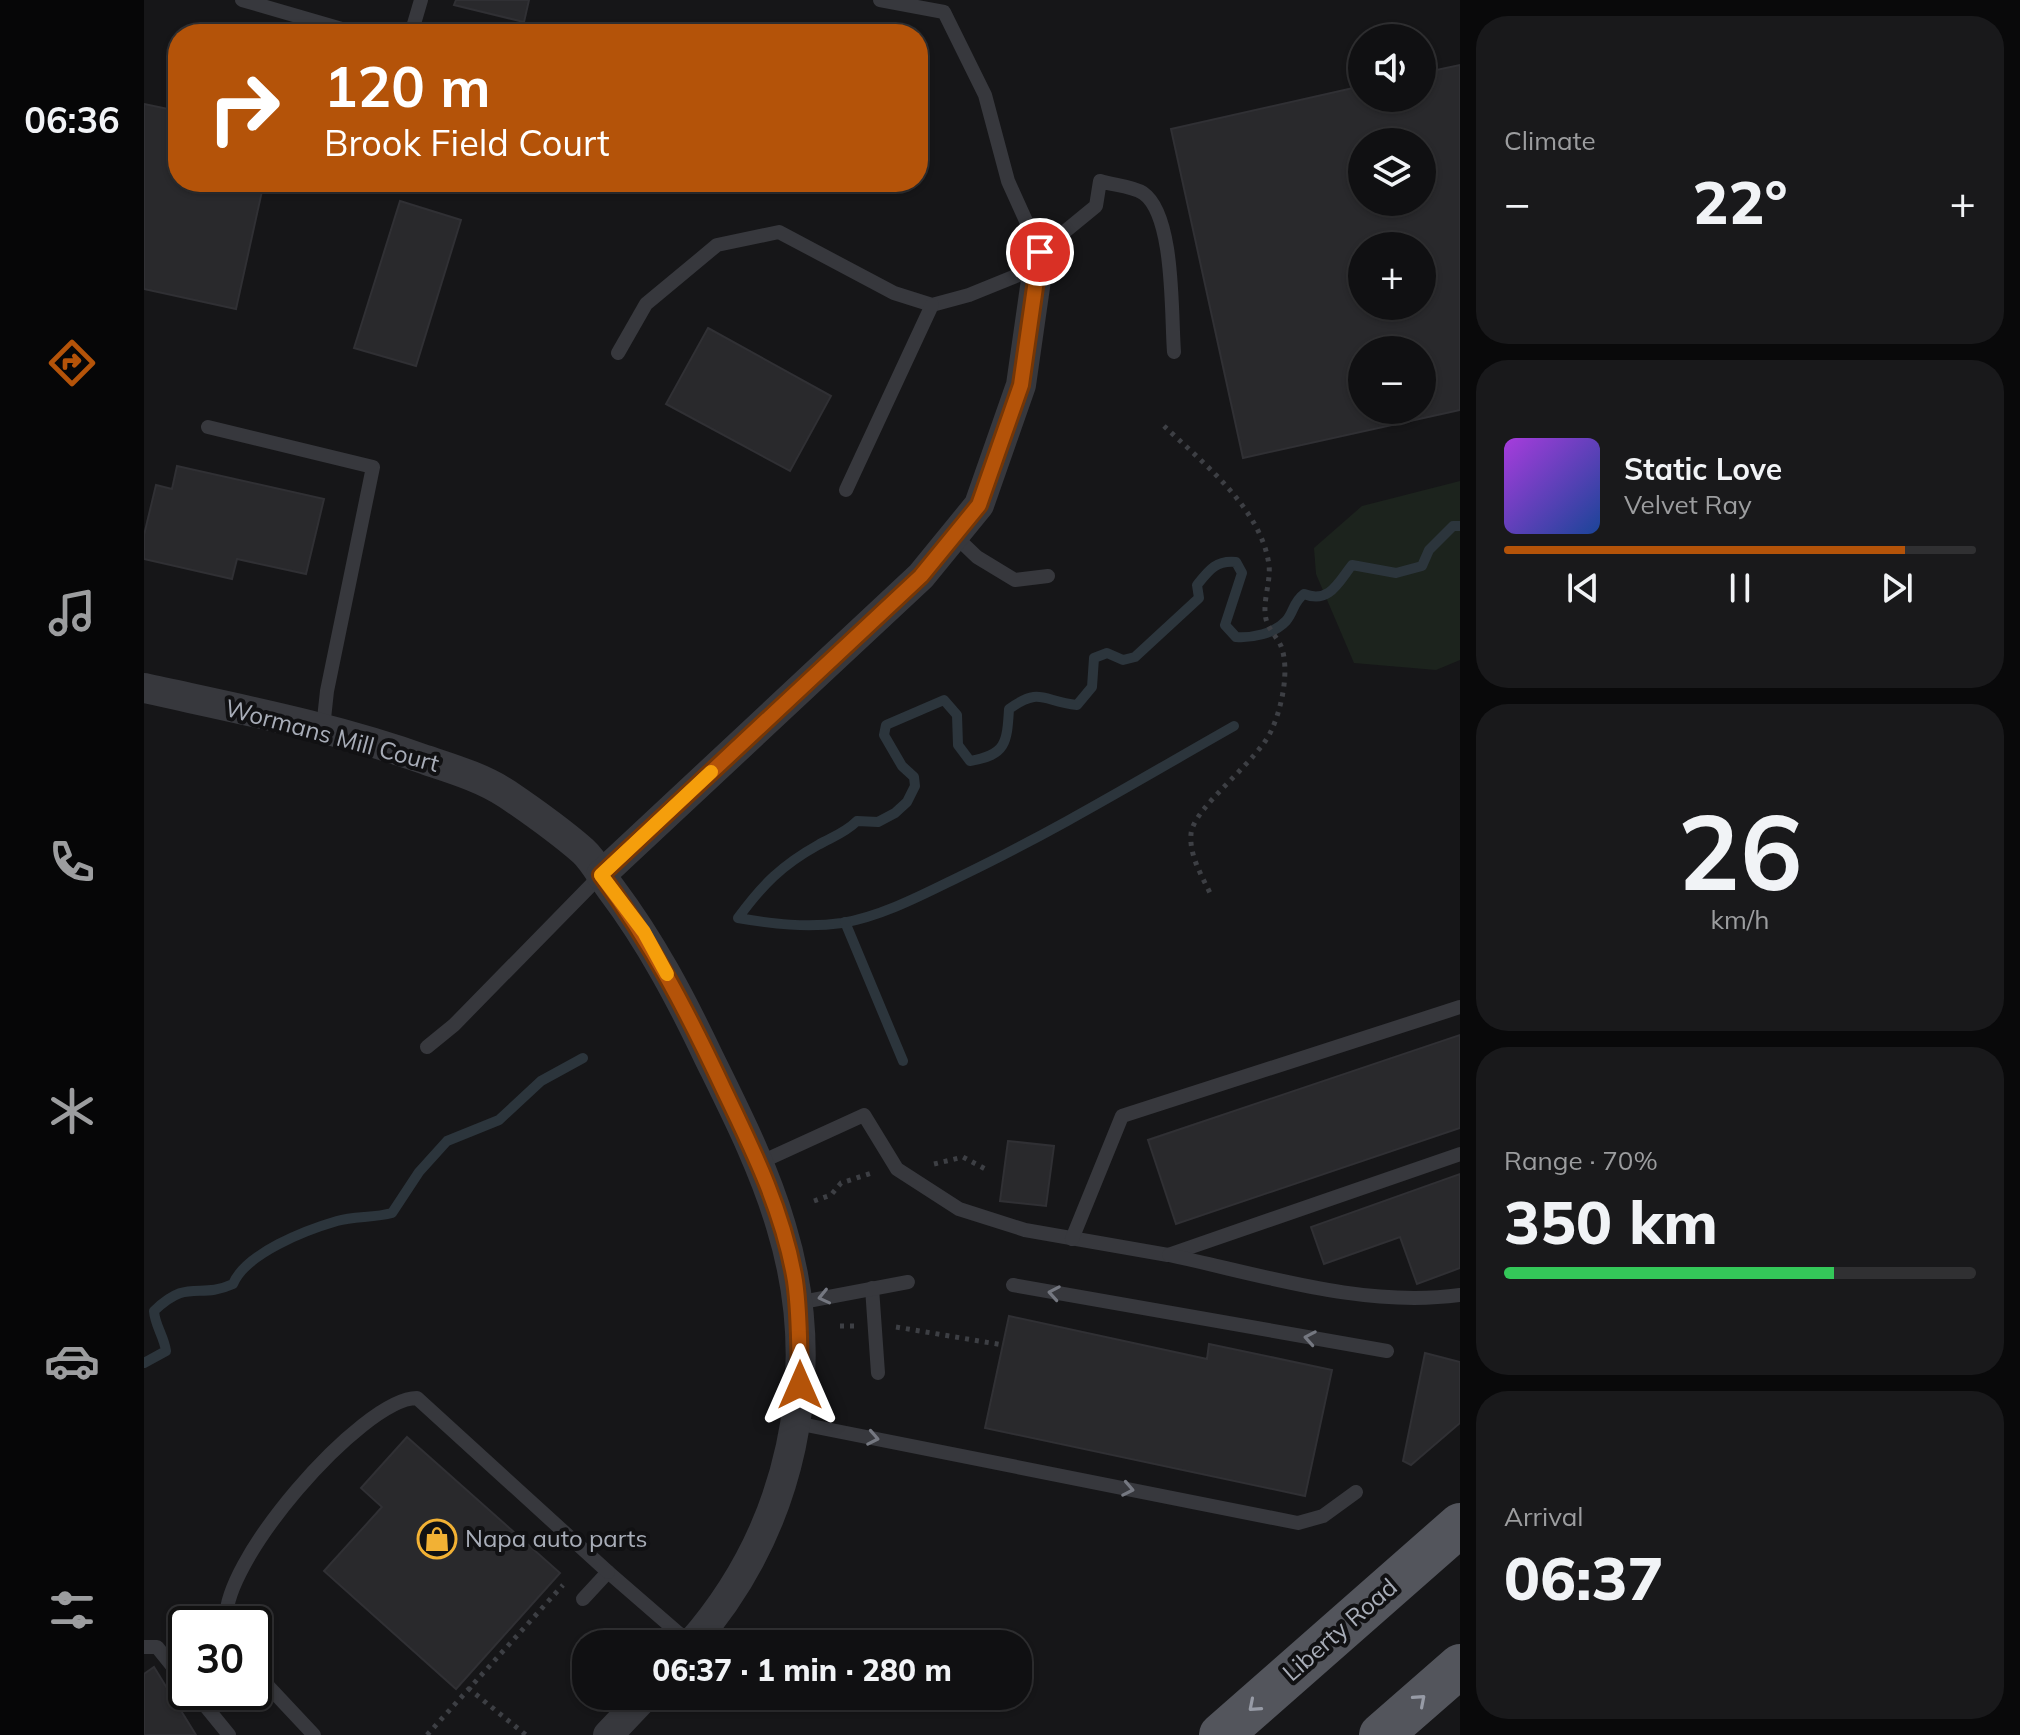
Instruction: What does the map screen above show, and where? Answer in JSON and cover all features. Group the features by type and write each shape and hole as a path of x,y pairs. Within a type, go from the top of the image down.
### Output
{"main road":[{"name":"Liberty Road","path":"1221,1735 1460,1525"},
{"path":"1381,1735 1460,1666"}],"street":[{"path":"601,875 921,576 979,505 1021,385 1039,260"},
{"name":"Wormans Mill Court","path":"144,688 323,728 461,772 504,792 584,852 644,932 759,1163 782,1227 797,1303 800,1385 796,1423 780,1493 751,1556 703,1630"},
{"path":"608,1735 632,1710"}],"lane":[{"path":"242,0 325,24"},
{"path":"414,24 421,0"},
{"path":"880,0 944,12 985,95 1008,181 1039,260"},
{"path":"618,353 646,304 717,245 779,232 894,293 932,305 969,295 1039,260 1096,206 1100,181 1142,193 1157,210 1167,248 1174,352"},
{"path":"846,490 932,305"},
{"path":"208,427 373,467 327,691 323,728"},
{"path":"954,535 977,557 1015,580 1048,576"},
{"path":"427,1047 454,1025 601,875"},
{"path":"1072,1239 1122,1116 1460,1007"},
{"path":"759,1163 864,1115 897,1169 959,1209 1025,1230 1168,1255 1352,1294 1429,1299 1460,1295"},
{"path":"1168,1255 1460,1154"},
{"path":"797,1303 908,1282"},
{"path":"1013,1285 1387,1351"},
{"path":"872,1288 878,1373"},
{"path":"227,1606 233,1586 256,1540 327,1457 384,1408 403,1398 417,1398 675,1630"},
{"path":"796,1423 1298,1523 1323,1516 1356,1492"},
{"path":"583,1599 608,1572"},
{"path":"144,1647 157,1647 168,1661"},
{"path":"272,1690 314,1735"},
{"path":"209,1710 229,1735"}],"path":[{"path":"1164,426 1224,484 1262,540 1269,563 1266,619 1282,648 1284,675 1272,730 1262,748 1205,809 1191,832 1194,860 1212,897"},
{"path":"840,1326 874,1326 1003,1345"},
{"path":"427,1735 564,1584"},
{"path":"468,1688 526,1735"}],"shaded area":[{"path":"1460,481 1460,660 1436,670 1354,663 1316,574 1314,548 1362,506"}],"building":[{"path":"456,0 529,0 524,22 454,5"},
{"path":"1460,65 1460,410 1436,415 1436,336 1348,336 1348,424 1397,424 1243,458 1171,129 1348,89 1348,112 1436,112 1436,70"},
{"path":"144,104 168,109 168,192 262,192 236,309 144,289"},
{"path":"400,201 461,220 416,366 354,348"},
{"path":"708,328 831,396 790,471 666,404"},
{"path":"177,466 324,499 306,574 237,559 232,579 144,559 144,535 156,485 172,489"},
{"path":"1460,1035 1460,1128 1176,1224 1148,1140"},
{"path":"1008,1141 1054,1146 1046,1206 1000,1201"},
{"path":"1460,1174 1460,1268 1417,1284 1400,1237 1324,1264 1311,1227"},
{"path":"1009,1316 1207,1359 1209,1344 1332,1370 1305,1496 985,1428"},
{"path":"1425,1353 1460,1362 1460,1423 1411,1465 1403,1461"},
{"name":"Napa auto parts","path":"407,1437 560,1573 456,1689 324,1571 382,1507 361,1488"},
{"path":"154,1667 168,1690 168,1710 181,1710 196,1735 144,1735 144,1674"}],"waterway":[{"path":"1234,726 1031,841 888,910 857,920 816,925 738,918 764,886 794,860 857,821 878,822 907,802 915,786 914,777 902,766 884,735 886,725 944,700 957,715 958,745 970,761 991,755 998,751 1005,739 1009,709 1036,697 1077,705 1092,687 1094,658 1107,653 1123,660 1135,657 1199,598 1197,585 1218,564 1236,562 1242,573 1225,625 1236,637 1256,636 1281,625 1304,594 1320,596 1332,590 1352,565 1396,573 1422,566 1429,550 1453,526 1460,526"},
{"path":"845,922 903,1061"},
{"path":"144,1363 166,1351 154,1311 166,1301 185,1292 233,1284 250,1262 278,1244 310,1230 344,1219 392,1213 419,1172 447,1141 499,1120 541,1081 583,1058"}],"slow traffic":[{"path":"667,974 644,932 601,875 711,772"}],"place":[{"name":"Napa auto parts","path":"437,1539"}],"route":[{"path":"800,1385 795,1281 782,1227 759,1163 687,1010 644,932 601,875 921,576 979,505 1021,385 1040,252"}]}
